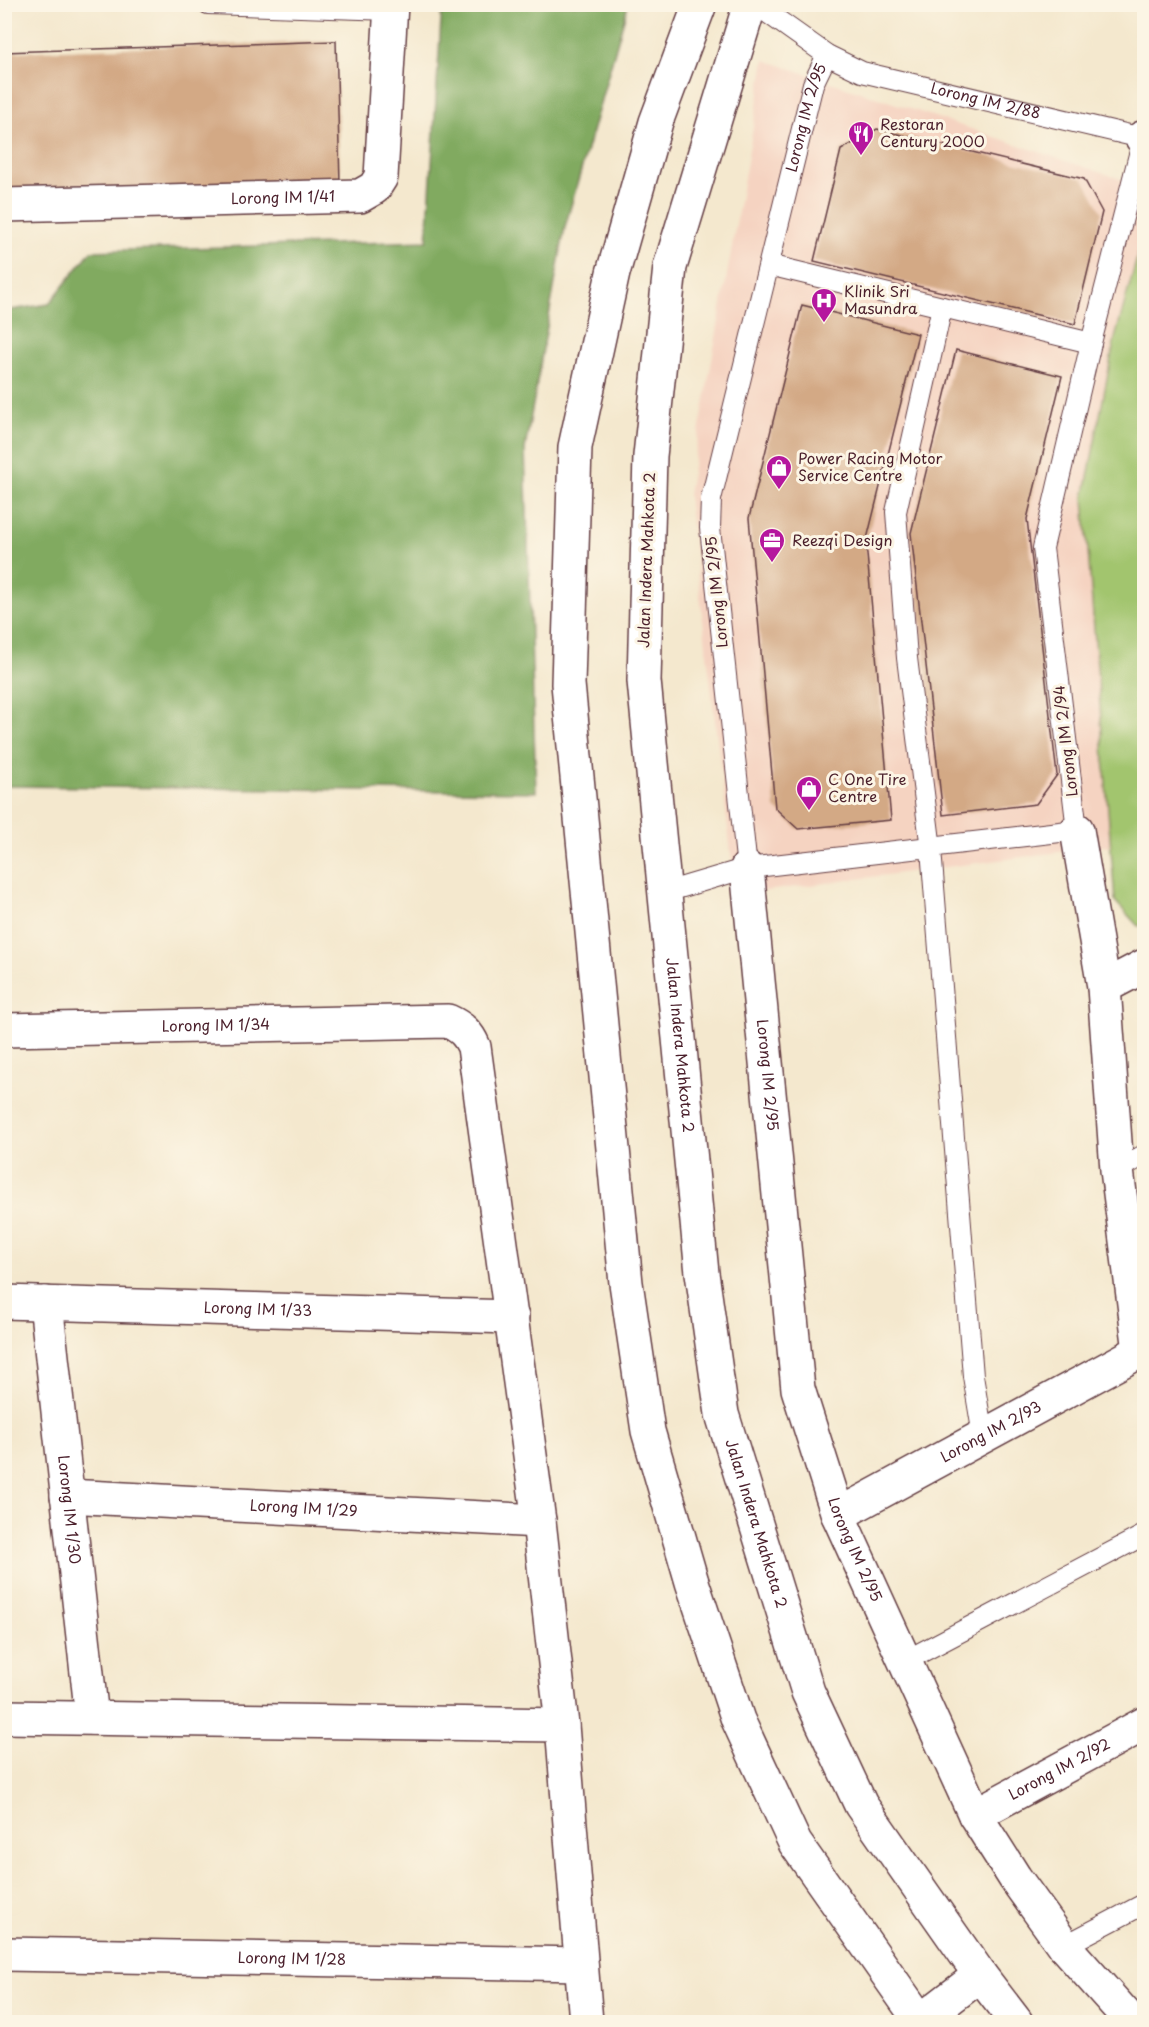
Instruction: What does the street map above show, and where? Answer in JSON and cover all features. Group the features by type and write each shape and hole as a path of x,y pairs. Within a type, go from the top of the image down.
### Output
{"street":[{"path":"700,4 656,122 616,262 575,447 568,684 626,1283 648,1431 692,1582 738,1720 795,1843 920,2022 980,1975"},
{"name":"Jalan Indera Mahkota 2","path":"750,4 670,267 650,456 644,681 702,1274 722,1414 808,1692 861,1805 980,1975 1016,2022"},
{"name":"Lorong IM 1/41","path":"4,205 360,196 374,188 381,177 391,7"},
{"name":"Lorong IM 2/94","path":"1077,830 1131,1162 1142,1350"},
{"name":"Lorong IM 2/95","path":"747,868 798,1389 838,1515 975,1815 1015,1878 1064,1946 1132,2022"},
{"path":"1104,987 1144,966"},
{"name":"Lorong IM 1/34","path":"4,1030 448,1021 461,1027 470,1036 474,1047 539,1521 562,1725 586,2022"},
{"name":"Lorong IM 1/33","path":"4,1302 512,1317"},
{"name":"Lorong IM 1/30","path":"46,1303 92,1718"},
{"name":"Lorong IM 2/93","path":"838,1515 1142,1350"},
{"name":"Lorong IM 1/29","path":"67,1496 539,1521"},
{"path":"4,1717 562,1725"},
{"name":"Lorong IM 2/92","path":"975,1815 1144,1724"},
{"name":"Lorong IM 1/28","path":"4,1954 581,1964"}],"lane":[{"path":"208,4 391,7"},
{"name":"Lorong IM 2/88","path":"755,4 827,55 862,72 1144,138"},
{"name":"Lorong IM 2/95","path":"747,868 710,528 711,499 813,84 827,55"},
{"name":"Lorong IM 2/94","path":"1077,830 1043,549 1091,343 1144,138"},
{"path":"769,265 1091,343"},
{"path":"942,308 896,512 906,647 931,849 956,1136 973,1376 983,1436"},
{"path":"666,892 747,868 931,849 1077,830"},
{"path":"905,1661 1144,1535"},
{"path":"1064,1946 1144,1904"}],"shaded area":[{"path":"765,60 1144,187 1144,232 1114,342 1084,498 1113,845 736,895 688,495"}],"green space":[{"path":"442,5 628,5 565,227 525,449 536,792 5,786 5,311 49,304 91,251 427,241"},
{"path":"1144,232 1144,925 1138,926 1115,901 1084,498 1114,342"}],"building":[{"path":"336,41 340,183 4,194 4,52"},
{"path":"877,129 1084,179 1102,212 1075,324 814,261 841,150"},
{"path":"802,305 918,334 866,543 891,820 798,829 775,808 749,518"},
{"path":"956,350 1062,376 1027,519 1057,775 1036,804 943,815 911,533"}],"place":[{"name":"Restoran Century 2000","path":"861,157"},
{"name":"Klinik Sri Masundra","path":"824,324"},
{"name":"Power Racing Motor Service Centre","path":"779,491"},
{"name":"Reezqi Design","path":"772,564"},
{"name":"C One Tire Centre","path":"809,812"}]}
